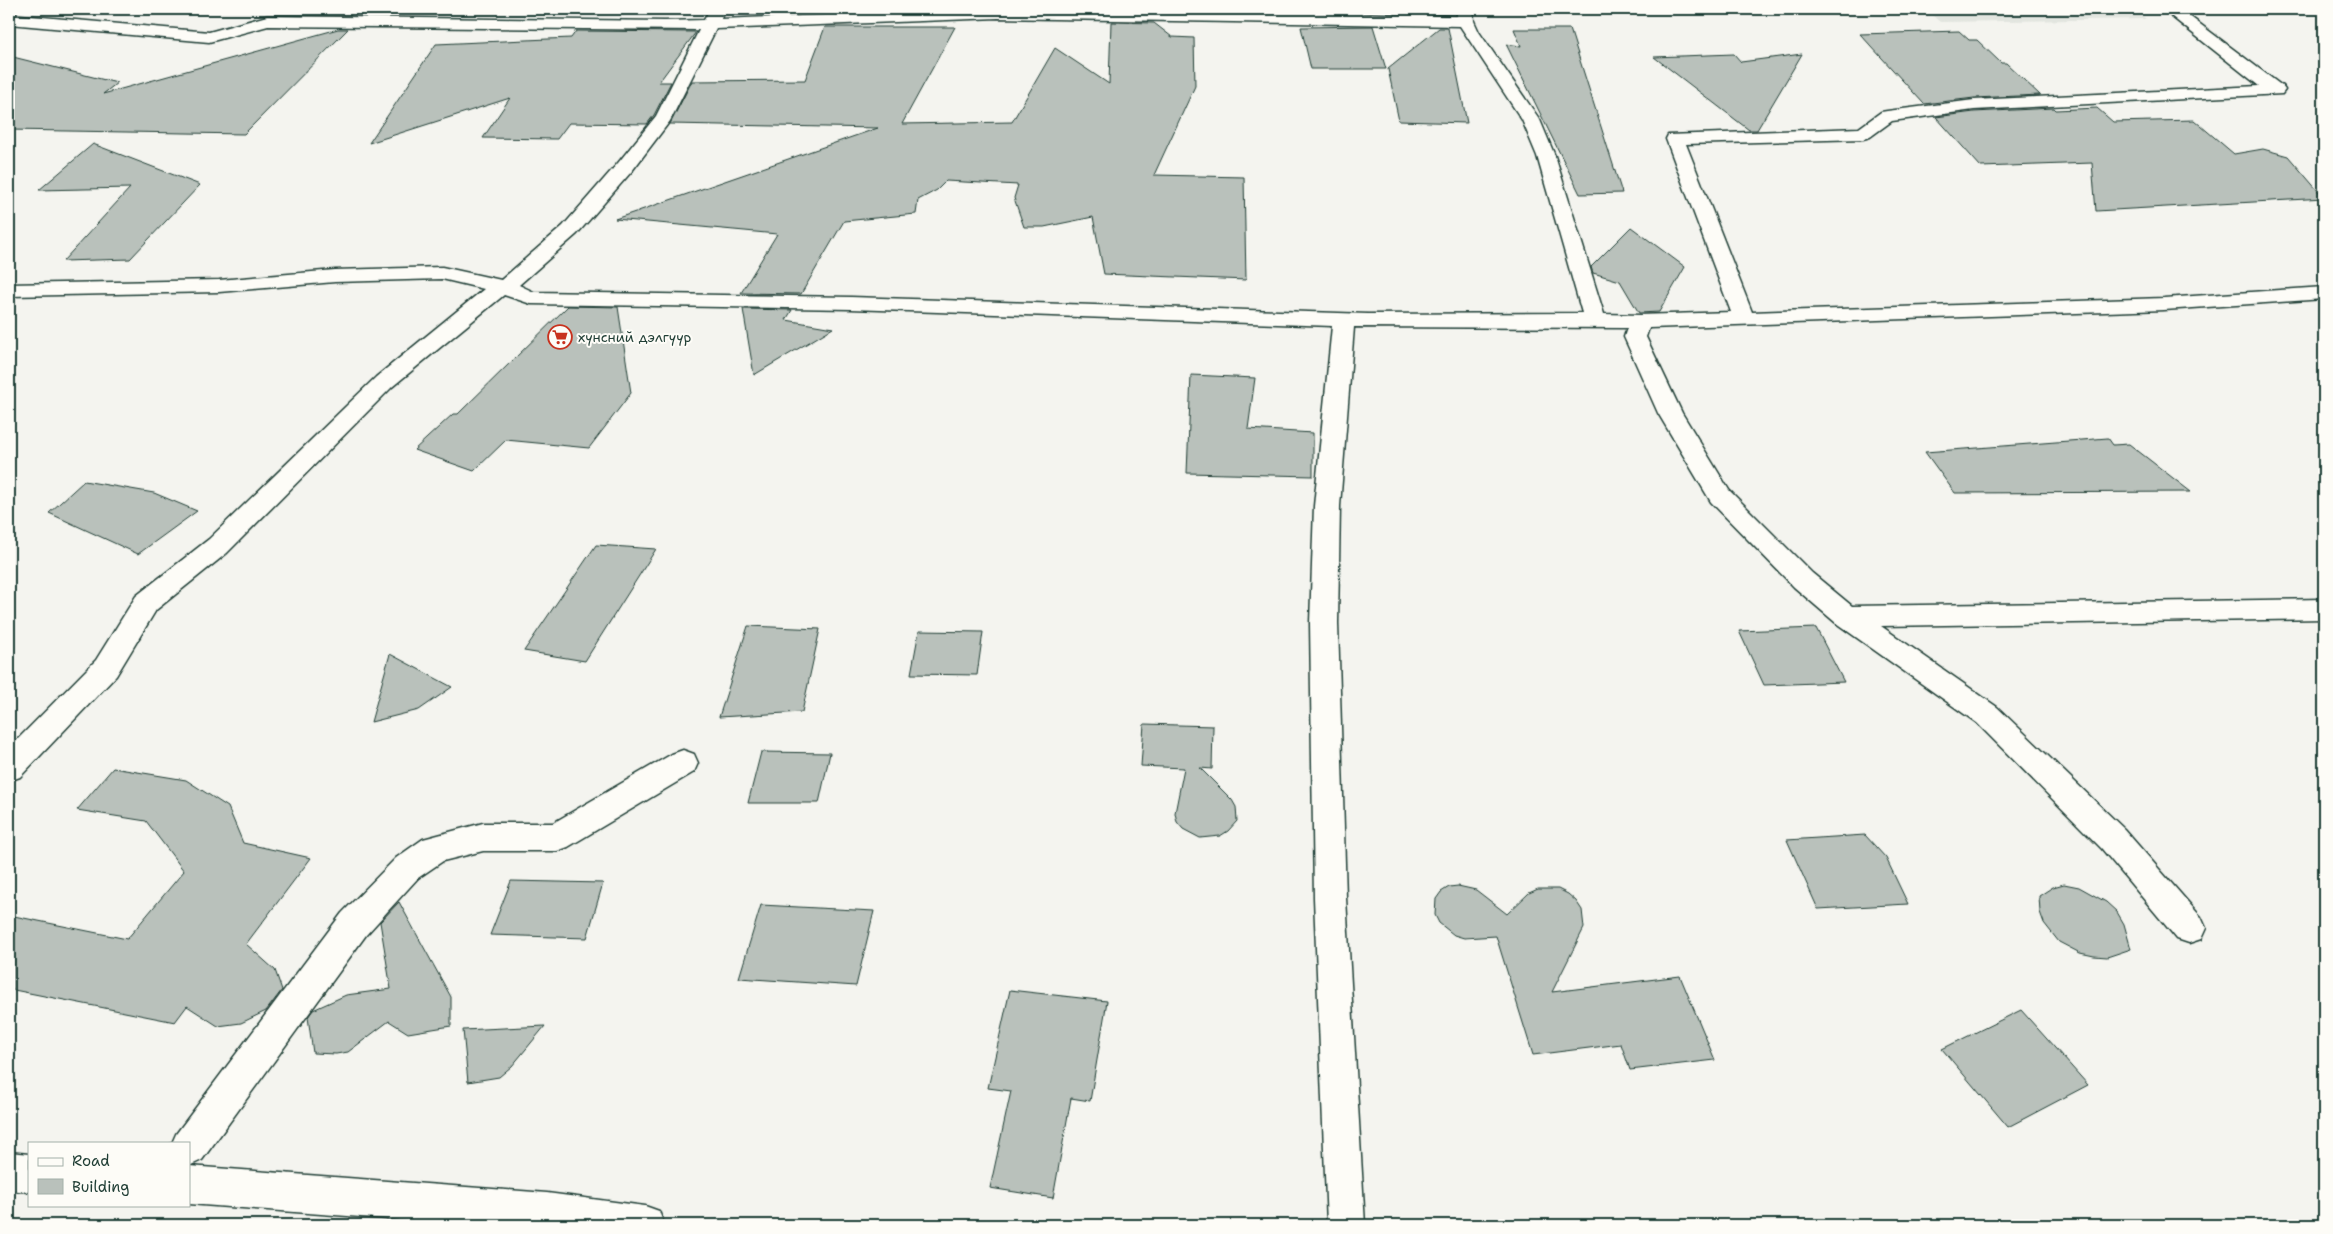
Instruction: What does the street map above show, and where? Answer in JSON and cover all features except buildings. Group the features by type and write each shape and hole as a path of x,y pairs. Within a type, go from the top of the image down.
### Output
{"street":[{"path":"51,23 74,9"},
{"path":"1744,319 1675,139 1863,132 1887,116 1974,105 2276,90 2170,9"},
{"path":"9,19 209,37 267,22 520,26 571,23 665,26 714,16 998,13 1268,16 1466,15 1530,120 1546,156 1596,320"},
{"path":"9,768 106,668 146,603 218,546 384,382 461,317 496,290 505,287 570,230 625,167 664,117 714,16"},
{"path":"9,290 219,286 335,276 442,273 505,287 531,298 851,303 1344,320 1596,320 1640,322 2164,304 2324,293"},
{"path":"1344,320 1327,506 1324,623 1330,898 1346,1225"},
{"path":"1640,322 1635,337 1670,413 1720,496 1803,580 1846,616 1986,715 2113,839 2189,928"},
{"path":"1846,616 2324,609"},
{"path":"190,1145 354,924 406,868 434,849 483,838 557,837 683,763"},
{"path":"9,1171 28,1173"},
{"path":"190,1185 547,1212 645,1225"}],"shaded area":[{"path":"1925,9 2133,9 2146,19 1940,22"}],"place":[{"name":"хүнсний дэлгүүр","path":"560,337"}]}
